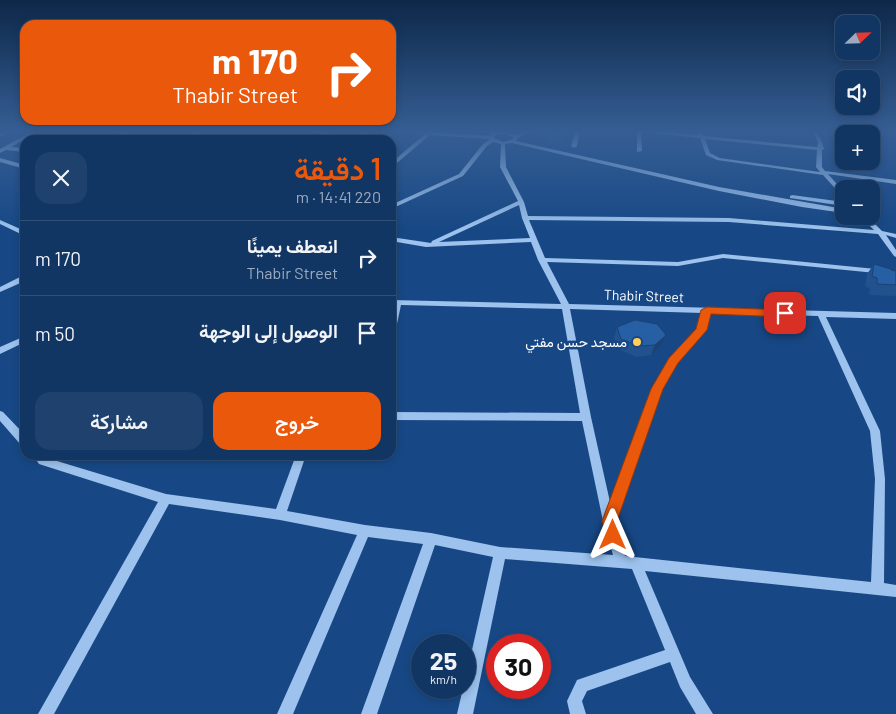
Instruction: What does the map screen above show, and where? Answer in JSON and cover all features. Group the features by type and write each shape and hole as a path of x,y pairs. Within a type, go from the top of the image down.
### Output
{"street":[{"path":"396,205 462,175 471,163"},
{"path":"503,163 503,167 522,202 525,218 542,260 565,305 586,417 609,521 621,562"},
{"path":"613,163 705,186 835,210"},
{"path":"634,163 704,180 798,198 835,203"},
{"path":"751,163 896,182"},
{"path":"819,163 819,167 835,186"},
{"path":"426,245 522,202"},
{"path":"525,218 729,220 880,232 896,236"},
{"path":"0,222 3,227 20,232"},
{"path":"872,225 880,232 896,255"},
{"path":"396,240 426,245 535,240"},
{"path":"542,260 678,264 723,256 896,272"},
{"path":"0,290 20,280"},
{"name":"Thabir Street","path":"396,302 565,305 896,316"},
{"path":"609,521 657,389 674,361 702,330 707,310"},
{"path":"821,315 875,431 880,479 877,588"},
{"path":"0,351 20,341"},
{"path":"0,415 20,437"},
{"path":"396,416 586,417"},
{"path":"42,460 166,499 280,515 365,531 431,539 500,553 621,562 896,591"},
{"path":"280,515 299,460"},
{"path":"46,714 166,499"},
{"path":"285,714 365,531"},
{"path":"370,714 431,539"},
{"path":"465,714 500,553"},
{"path":"636,565 685,682 705,714"},
{"path":"578,714 574,701 582,685 673,654"}],"building":[{"path":"874,264 896,271 896,285 877,284 877,278 872,276"},
{"path":"635,320 657,324 666,335 655,345 640,346 621,339 617,327"}],"place":[{"name":"مسجد حسن مفتي","path":"637,342"}],"route":[{"path":"613,535 609,521 629,471 657,389 674,361 702,330 707,310 785,313"}]}
